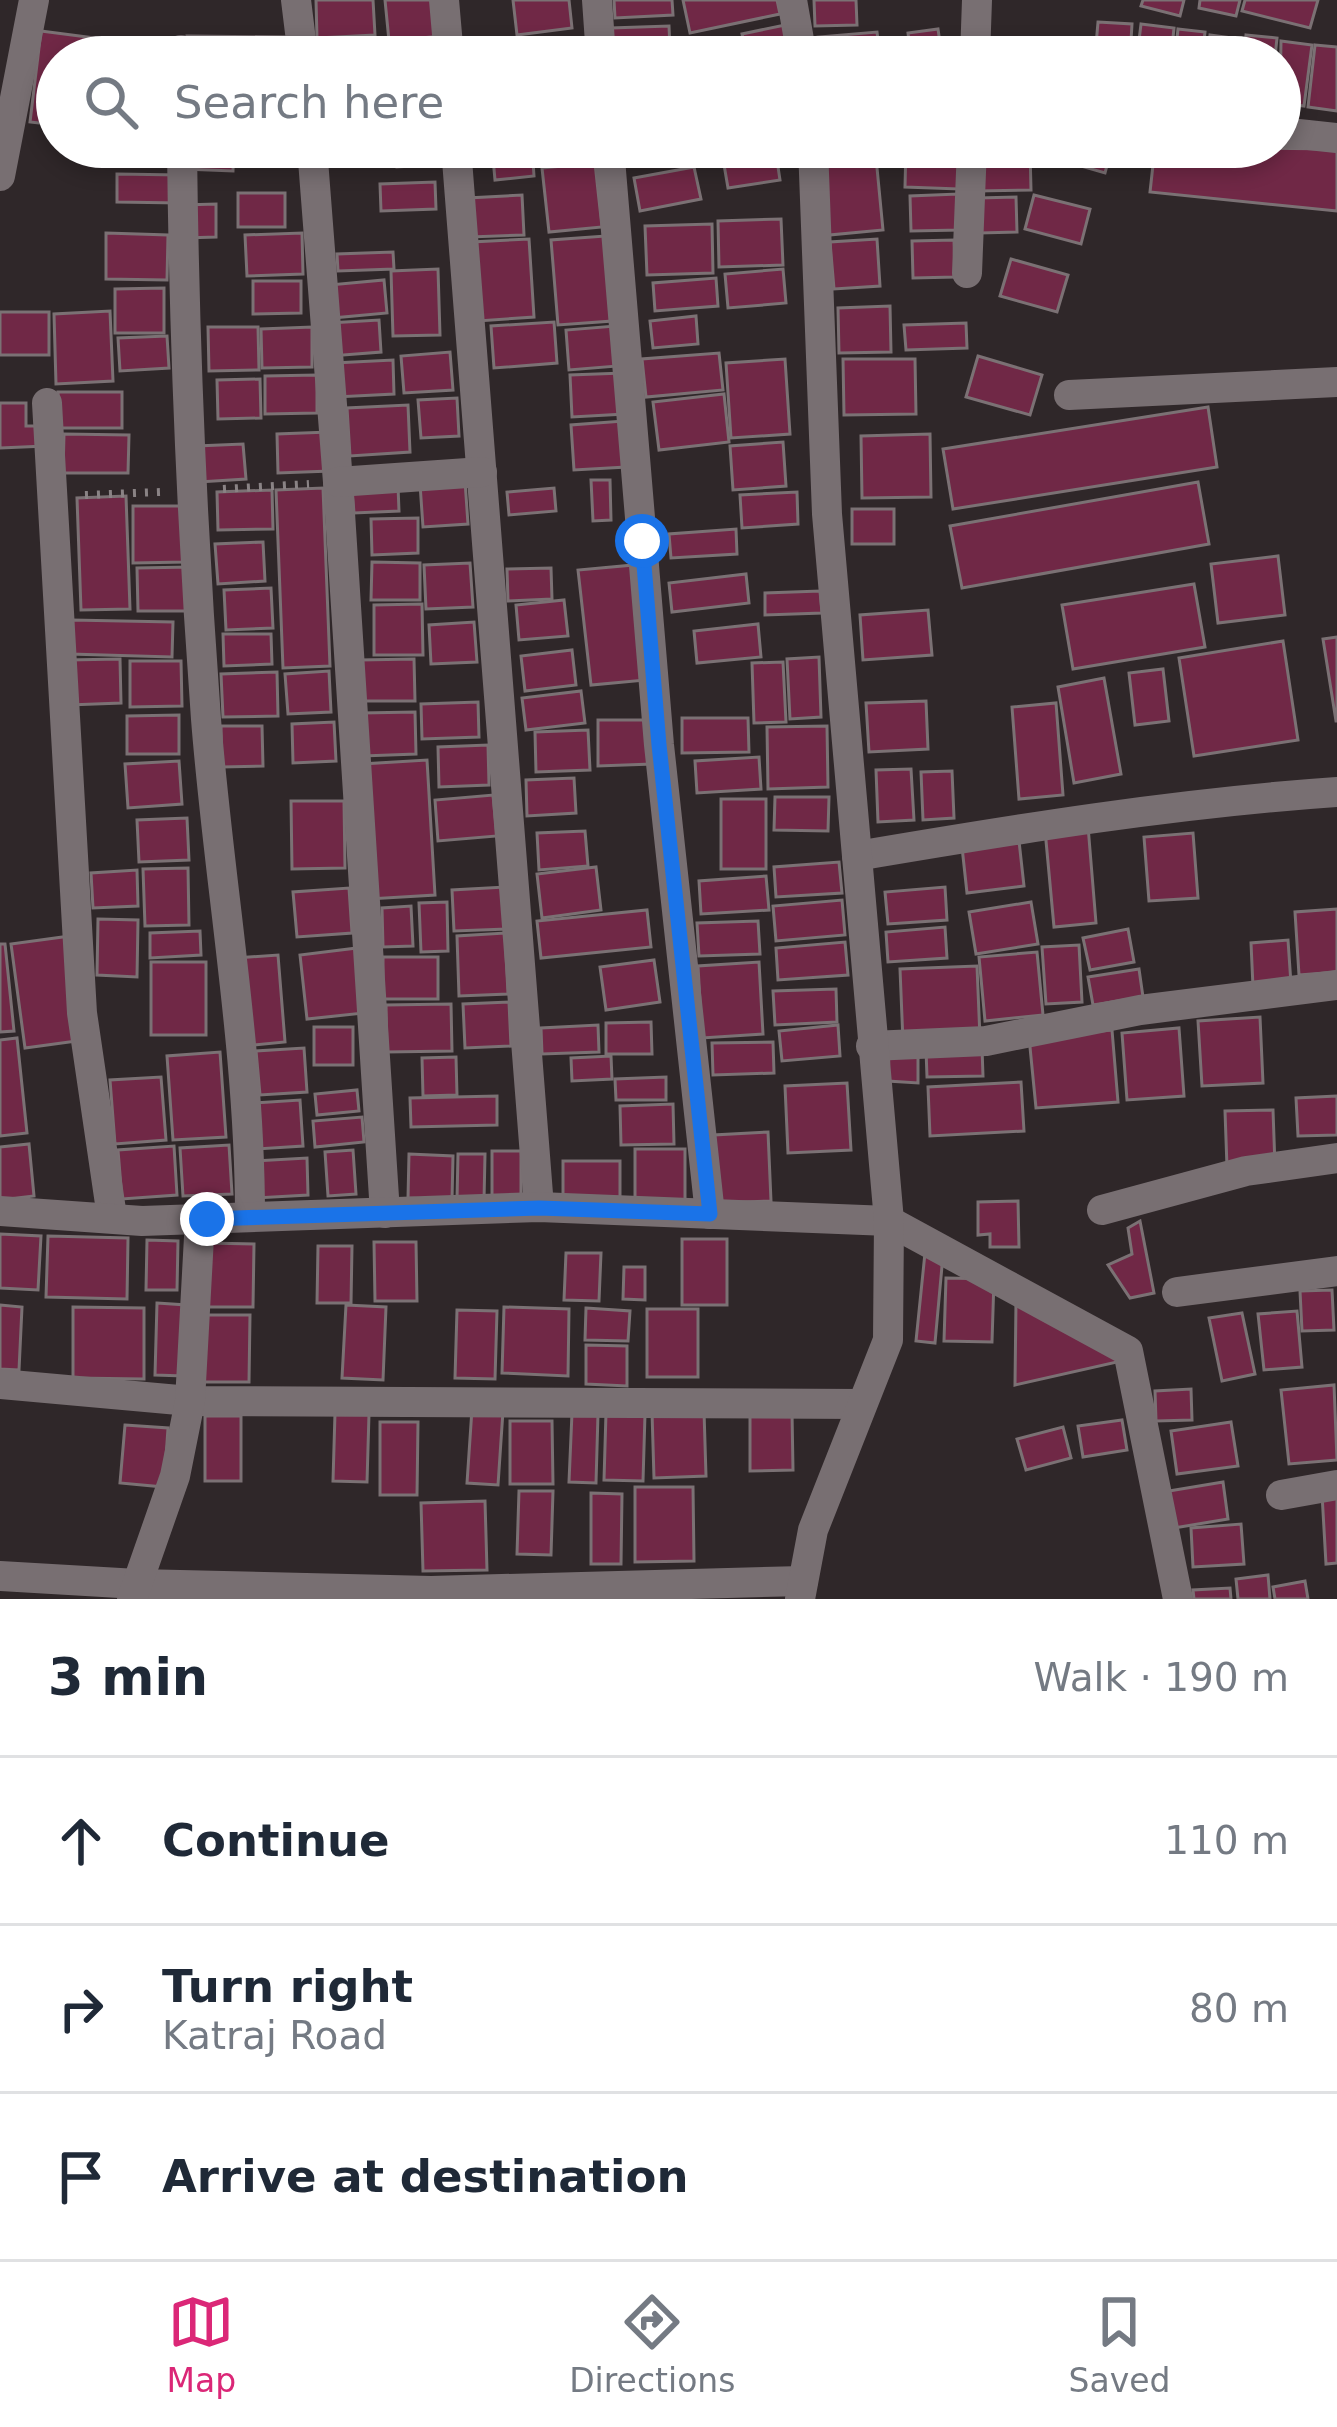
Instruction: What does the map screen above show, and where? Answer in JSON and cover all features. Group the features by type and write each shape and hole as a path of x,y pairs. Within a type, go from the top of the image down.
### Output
{"street":[{"path":"0,176 34,0"},
{"path":"296,0 300,36"},
{"path":"444,0 447,36"},
{"path":"597,0 600,36"},
{"path":"792,0 798,36"},
{"path":"976,36 977,0"},
{"path":"1301,134 1337,138"},
{"path":"182,168 206,719 250,1134 250,1216"},
{"path":"314,168 385,1213"},
{"path":"458,168 539,1208"},
{"path":"611,168 659,745 710,1214"},
{"path":"0,1576 135,1592 802,1590 813,1530 887,1340 890,1221 827,514 814,168"},
{"path":"967,273 970,168"},
{"path":"1069,395 1337,382"},
{"path":"47,404 82,1013 112,1216"},
{"path":"338,482 482,472"},
{"path":"857,856 1021,828 1337,792"},
{"path":"871,1046 986,1041 1140,1010 1337,985"},
{"path":"1102,1210 1246,1171 1337,1158"},
{"path":"0,1211 142,1221 539,1208 890,1221 1128,1351 1178,1599"},
{"path":"135,1592 175,1476 190,1401 200,1219"},
{"path":"1177,1292 1337,1271"},
{"path":"0,1384 190,1401 862,1404"},
{"path":"1282,1495 1337,1485"}],"building":[{"path":"316,0 373,0 375,35 317,36"},
{"path":"385,0 439,0 442,36 389,36"},
{"path":"513,0 569,0 572,28 517,35"},
{"path":"614,0 672,0 673,15 615,18"},
{"path":"683,0 777,0 780,14 690,33"},
{"path":"814,0 856,0 857,25 815,26"},
{"path":"1143,0 1184,0 1180,16 1141,6"},
{"path":"1200,0 1240,0 1236,16 1199,8"},
{"path":"1245,0 1318,0 1310,28 1242,11"},
{"path":"1098,22 1132,24 1131,36 1097,36"},
{"path":"1141,24 1174,28 1173,36 1140,36"},
{"path":"785,25 787,36 742,36"},
{"path":"669,26 669,36 611,36 611,28"},
{"path":"938,29 939,36 908,36"},
{"path":"1178,29 1205,32 1205,36 1177,36"},
{"path":"41,31 80,36 40,36"},
{"path":"877,32 877,36 830,36"},
{"path":"1301,44 1312,45 1301,106"},
{"path":"1315,45 1337,47 1337,111 1308,107"},
{"path":"36,72 36,123 30,122"},
{"path":"1301,149 1337,149 1337,211 1150,192 1153,168 1301,168"},
{"path":"184,168 233,168 233,171"},
{"path":"494,168 533,168 534,176 495,180"},
{"path":"542,168 596,168 602,227 549,232"},
{"path":"694,168 701,199 640,211 634,178"},
{"path":"725,168 778,168 780,180 728,188"},
{"path":"822,168 877,168 883,230 829,235"},
{"path":"905,168 960,168 959,189 905,187"},
{"path":"976,168 1030,168 1031,190 977,191"},
{"path":"117,174 179,175 179,203 117,202"},
{"path":"435,182 436,209 381,211 380,184"},
{"path":"238,193 285,193 285,227 238,227"},
{"path":"958,194 960,230 911,231 910,196"},
{"path":"522,195 524,235 470,237 468,198"},
{"path":"1034,195 1090,209 1081,244 1025,229"},
{"path":"1016,197 1017,232 980,233 978,198"},
{"path":"216,204 216,237 184,238 183,205"},
{"path":"781,219 783,265 719,267 718,221"},
{"path":"712,224 713,273 647,275 645,226"},
{"path":"106,233 168,235 167,280 106,279"},
{"path":"302,233 303,274 247,276 245,235"},
{"path":"605,236 612,321 558,325 551,240"},
{"path":"529,239 534,317 478,321 472,242"},
{"path":"877,239 880,286 834,289 830,242"},
{"path":"954,240 955,277 913,278 912,241"},
{"path":"393,252 394,269 338,271 337,254"},
{"path":"1011,259 1068,275 1057,312 1000,296"},
{"path":"438,269 440,335 393,336 391,271"},
{"path":"783,269 786,303 728,308 725,274"},
{"path":"716,278 718,306 655,311 653,283"},
{"path":"384,280 387,313 332,318 329,285"},
{"path":"253,281 301,281 301,313 253,314"},
{"path":"164,288 164,333 115,333 115,289"},
{"path":"890,306 891,352 839,353 838,308"},
{"path":"110,311 113,381 56,384 54,314"},
{"path":"0,312 49,312 49,355 0,355"},
{"path":"696,316 698,344 653,348 650,321"},
{"path":"379,320 381,352 331,356 329,323"},
{"path":"554,322 557,363 494,368 491,326"},
{"path":"966,323 967,348 906,350 904,325"},
{"path":"615,326 618,366 569,370 566,330"},
{"path":"208,327 258,327 259,370 209,371"},
{"path":"312,327 312,367 262,368 261,329"},
{"path":"167,336 169,368 120,371 118,338"},
{"path":"450,352 453,390 404,393 401,356"},
{"path":"719,353 723,390 646,397 642,359"},
{"path":"978,356 1042,375 1030,415 966,397"},
{"path":"785,359 790,434 731,438 726,363"},
{"path":"843,359 915,359 916,414 844,415"},
{"path":"393,360 394,394 336,397 334,363"},
{"path":"623,373 625,414 572,417 570,375"},
{"path":"317,375 317,413 265,414 265,376"},
{"path":"260,379 261,418 218,419 217,380"},
{"path":"58,392 122,392 122,428 58,428"},
{"path":"724,394 729,442 659,450 653,402"},
{"path":"457,398 459,436 421,438 418,400"},
{"path":"0,403 26,403 26,426 44,426 45,446 0,448"},
{"path":"408,405 410,452 350,456 347,408"},
{"path":"1208,407 1217,467 953,509 943,449"},
{"path":"623,421 626,467 574,470 571,425"},
{"path":"329,432 330,471 278,473 277,434"},
{"path":"64,434 129,435 128,473 63,473"},
{"path":"930,434 931,497 862,498 861,436"},
{"path":"783,442 786,486 733,490 730,446"},
{"path":"243,444 246,479 199,482 197,446"},
{"path":"591,480 610,480 611,520 593,521"},
{"path":"465,481 468,524 423,527 420,484"},
{"path":"1198,482 1209,544 962,588 950,526"},
{"path":"398,486 399,511 354,513 352,488"},
{"path":"323,488 330,666 283,668 276,490"},
{"path":"554,488 556,511 509,515 507,492"},
{"path":"272,490 273,529 218,530 217,492"},
{"path":"797,492 798,524 742,528 740,495"},
{"path":"126,496 130,609 81,610 77,498"},
{"path":"133,506 184,506 185,562 133,563"},
{"path":"852,509 894,509 894,544 852,544"},
{"path":"418,518 418,553 372,555 371,519"},
{"path":"736,529 737,554 671,558 669,534"},
{"path":"263,542 265,581 218,584 215,544"},
{"path":"1278,556 1285,615 1218,623 1211,564"},
{"path":"372,562 420,563 420,600 371,600"},
{"path":"470,563 473,607 426,609 424,565"},
{"path":"634,565 646,680 591,685 578,570"},
{"path":"191,567 192,611 138,611 137,568"},
{"path":"551,568 552,599 508,601 507,569"},
{"path":"746,574 749,603 672,612 669,583"},
{"path":"1194,584 1205,647 1073,669 1062,605"},
{"path":"271,588 273,628 226,630 224,590"},
{"path":"820,591 822,613 765,615 765,593"},
{"path":"564,600 568,636 519,640 516,605"},
{"path":"422,604 423,655 374,655 374,605"},
{"path":"928,610 932,655 863,660 860,615"},
{"path":"71,620 173,622 172,657 70,654"},
{"path":"474,622 477,662 431,664 429,625"},
{"path":"758,624 761,657 697,663 694,631"},
{"path":"223,634 271,634 272,664 224,666"},
{"path":"1337,637 1337,721 1336,721 1323,639"},
{"path":"1283,641 1298,740 1194,756 1179,658"},
{"path":"572,650 576,685 525,691 521,656"},
{"path":"819,657 821,717 790,719 787,659"},
{"path":"120,659 121,703 69,705 68,660"},
{"path":"414,659 415,701 361,701 360,660"},
{"path":"130,661 181,661 182,706 130,707"},
{"path":"783,662 786,722 754,723 752,663"},
{"path":"1163,669 1169,721 1135,725 1129,673"},
{"path":"329,671 331,712 288,714 285,674"},
{"path":"277,672 278,716 223,717 221,674"},
{"path":"1104,678 1121,774 1074,783 1058,687"},
{"path":"581,691 585,723 526,730 522,698"},
{"path":"926,701 928,749 869,752 866,703"},
{"path":"478,702 479,737 422,739 421,704"},
{"path":"1056,703 1063,795 1019,799 1012,707"},
{"path":"415,712 416,754 363,756 362,713"},
{"path":"179,715 179,754 127,754 127,716"},
{"path":"682,718 748,718 749,752 682,753"},
{"path":"598,720 650,720 652,764 598,766"},
{"path":"334,722 336,761 293,763 292,724"},
{"path":"221,726 262,726 263,766 222,767"},
{"path":"827,726 828,787 768,789 767,727"},
{"path":"588,730 590,770 536,772 535,732"},
{"path":"488,745 489,785 439,787 438,747"},
{"path":"759,757 761,789 697,793 695,761"},
{"path":"427,760 435,895 369,899 362,764"},
{"path":"179,761 182,804 128,808 125,764"},
{"path":"911,769 914,820 878,822 876,770"},
{"path":"952,771 954,818 923,820 921,772"},
{"path":"574,778 576,813 527,816 526,780"},
{"path":"493,795 497,836 438,841 435,800"},
{"path":"775,797 829,797 828,831 774,830"},
{"path":"721,799 766,799 766,869 721,869"},
{"path":"291,801 344,801 345,868 292,869"},
{"path":"187,818 189,860 139,862 137,820"},
{"path":"1088,826 1096,923 1054,927 1045,830"},
{"path":"585,831 588,866 539,870 537,833"},
{"path":"1193,833 1198,898 1149,901 1144,837"},
{"path":"1019,841 1024,886 967,893 962,847"},
{"path":"839,862 842,893 776,897 774,867"},
{"path":"596,867 601,910 542,918 537,874"},
{"path":"188,868 189,925 145,926 143,869"},
{"path":"137,870 138,906 93,908 91,873"},
{"path":"766,876 769,910 701,914 699,881"},
{"path":"505,887 507,929 454,931 452,890"},
{"path":"945,887 947,920 888,924 885,892"},
{"path":"349,888 352,933 297,937 293,892"},
{"path":"842,900 845,935 776,941 773,906"},
{"path":"447,902 448,951 421,952 419,903"},
{"path":"1031,902 1038,944 976,954 969,912"},
{"path":"411,906 413,946 383,947 382,908"},
{"path":"1337,909 1337,972 1299,975 1295,912"},
{"path":"647,910 651,947 541,958 537,921"},
{"path":"98,919 138,920 137,977 97,975"},
{"path":"758,921 760,954 699,956 697,923"},
{"path":"945,927 947,958 888,962 886,932"},
{"path":"1128,929 1134,962 1090,970 1083,938"},
{"path":"200,931 201,955 150,958 150,933"},
{"path":"505,933 508,994 459,996 457,936"},
{"path":"70,936 84,1040 25,1048 11,944"},
{"path":"1288,940 1291,984 1253,987 1251,943"},
{"path":"845,942 848,975 778,980 776,948"},
{"path":"0,944 5,944 14,1031 0,1032"},
{"path":"1079,945 1082,1002 1046,1004 1042,947"},
{"path":"357,948 364,1013 307,1019 300,955"},
{"path":"1037,952 1043,1015 985,1021 979,957"},
{"path":"278,955 285,1042 243,1046 236,958"},
{"path":"383,957 438,957 438,999 383,999"},
{"path":"654,960 660,1002 606,1010 600,967"},
{"path":"151,962 206,962 206,1035 151,1035"},
{"path":"759,962 763,1034 702,1038 698,966"},
{"path":"977,966 980,1038 903,1042 900,969"},
{"path":"1139,969 1143,997 1093,1005 1088,977"},
{"path":"836,989 837,1022 775,1025 773,991"},
{"path":"509,1002 511,1046 465,1048 463,1004"},
{"path":"451,1004 452,1051 387,1052 386,1005"},
{"path":"1260,1017 1263,1083 1202,1086 1198,1021"},
{"path":"651,1022 652,1054 606,1054 606,1023"},
{"path":"598,1025 599,1052 542,1054 541,1028"},
{"path":"838,1025 840,1056 782,1061 779,1031"},
{"path":"314,1027 353,1027 353,1065 314,1065"},
{"path":"1179,1028 1184,1096 1127,1100 1122,1033"},
{"path":"1112,1030 1118,1102 1036,1108 1029,1037"},
{"path":"17,1038 27,1133 0,1136 0,1040"},
{"path":"773,1042 774,1073 713,1075 712,1043"},
{"path":"304,1048 307,1092 260,1095 256,1051"},
{"path":"982,1048 983,1076 927,1077 926,1050"},
{"path":"220,1052 226,1137 173,1140 167,1056"},
{"path":"889,1053 918,1054 918,1083 888,1081"},
{"path":"611,1056 612,1079 572,1081 571,1058"},
{"path":"456,1057 457,1095 423,1096 422,1058"},
{"path":"161,1077 166,1140 115,1144 110,1080"},
{"path":"666,1077 666,1100 616,1100 615,1079"},
{"path":"1021,1082 1024,1131 930,1136 928,1087"},
{"path":"847,1083 851,1150 788,1153 785,1086"},
{"path":"357,1090 359,1111 317,1115 315,1094"},
{"path":"497,1096 497,1125 411,1127 410,1098"},
{"path":"1337,1096 1337,1135 1298,1136 1296,1098"},
{"path":"300,1100 303,1146 257,1149 254,1103"},
{"path":"673,1104 674,1144 621,1145 620,1106"},
{"path":"1273,1110 1275,1166 1227,1167 1225,1111"},
{"path":"362,1117 364,1142 315,1147 313,1121"},
{"path":"768,1132 771,1201 718,1203 714,1135"},
{"path":"29,1144 34,1196 0,1200 0,1147"},
{"path":"229,1145 232,1194 183,1196 180,1148"},
{"path":"174,1146 177,1195 122,1199 118,1150"},
{"path":"635,1149 685,1149 685,1203 635,1203"},
{"path":"353,1150 356,1194 328,1196 325,1152"},
{"path":"492,1151 521,1151 521,1201 492,1201"},
{"path":"409,1154 453,1156 452,1200 408,1198"},
{"path":"458,1154 485,1154 484,1201 457,1200"},
{"path":"307,1158 308,1195 256,1198 254,1161"},
{"path":"563,1161 620,1161 620,1204 563,1204"},
{"path":"1018,1201 1019,1247 990,1247 990,1234 978,1235 978,1202"},
{"path":"1140,1221 1154,1293 1130,1298 1108,1265 1132,1254 1128,1228"},
{"path":"0,1234 41,1236 38,1290 0,1288"},
{"path":"48,1236 128,1238 127,1299 46,1297"},
{"path":"682,1239 727,1239 727,1305 682,1305"},
{"path":"147,1240 178,1241 177,1290 146,1290"},
{"path":"374,1242 416,1242 417,1301 375,1301"},
{"path":"206,1243 254,1244 253,1307 204,1307"},
{"path":"318,1246 352,1246 351,1303 317,1303"},
{"path":"566,1253 601,1253 599,1301 564,1300"},
{"path":"925,1253 943,1255 935,1343 916,1341"},
{"path":"624,1267 645,1267 645,1300 623,1299"},
{"path":"946,1278 994,1279 992,1342 944,1341"},
{"path":"1332,1290 1334,1330 1302,1331 1300,1291"},
{"path":"1016,1301 1126,1360 1015,1385"},
{"path":"157,1303 186,1305 184,1376 155,1375"},
{"path":"0,1305 22,1307 19,1370 0,1369"},
{"path":"346,1305 386,1307 383,1380 342,1378"},
{"path":"73,1307 144,1308 144,1379 73,1378"},
{"path":"504,1307 569,1309 568,1376 502,1373"},
{"path":"586,1308 630,1311 628,1341 585,1340"},
{"path":"647,1309 698,1309 698,1377 647,1377"},
{"path":"457,1310 497,1311 495,1379 455,1378"},
{"path":"1297,1311 1302,1367 1264,1370 1258,1314"},
{"path":"1242,1313 1255,1374 1222,1381 1209,1318"},
{"path":"205,1315 250,1315 249,1382 204,1382"},
{"path":"586,1345 627,1346 627,1386 586,1384"},
{"path":"1334,1385 1337,1460 1289,1464 1281,1390"},
{"path":"1191,1389 1192,1420 1156,1421 1155,1391"},
{"path":"472,1409 503,1411 498,1485 467,1483"},
{"path":"704,1411 706,1476 654,1478 652,1412"},
{"path":"750,1412 792,1412 793,1470 750,1471"},
{"path":"335,1413 369,1414 367,1482 333,1481"},
{"path":"572,1413 598,1414 596,1483 569,1482"},
{"path":"606,1413 645,1414 643,1481 604,1480"},
{"path":"205,1416 241,1416 241,1481 205,1481"},
{"path":"1122,1420 1127,1450 1083,1457 1078,1426"},
{"path":"510,1421 552,1421 553,1484 510,1484"},
{"path":"380,1422 418,1422 417,1495 380,1495"},
{"path":"1231,1422 1238,1466 1177,1474 1171,1431"},
{"path":"125,1425 168,1428 164,1487 120,1483"},
{"path":"1063,1427 1071,1458 1026,1470 1017,1439"},
{"path":"1223,1482 1228,1519 1174,1528 1169,1491"},
{"path":"635,1487 693,1487 694,1561 635,1562"},
{"path":"519,1491 553,1491 551,1555 517,1554"},
{"path":"591,1493 622,1494 621,1564 591,1564"},
{"path":"1337,1493 1337,1563 1326,1564 1322,1494"},
{"path":"485,1501 487,1570 423,1571 421,1503"},
{"path":"1241,1524 1244,1564 1193,1567 1191,1528"},
{"path":"1268,1575 1270,1599 1238,1599 1236,1579"},
{"path":"1305,1581 1308,1599 1275,1599 1273,1587"},
{"path":"1230,1588 1231,1599 1194,1599 1193,1590"}],"route":[{"path":"207,1219 539,1208 710,1214 642,541"}]}
